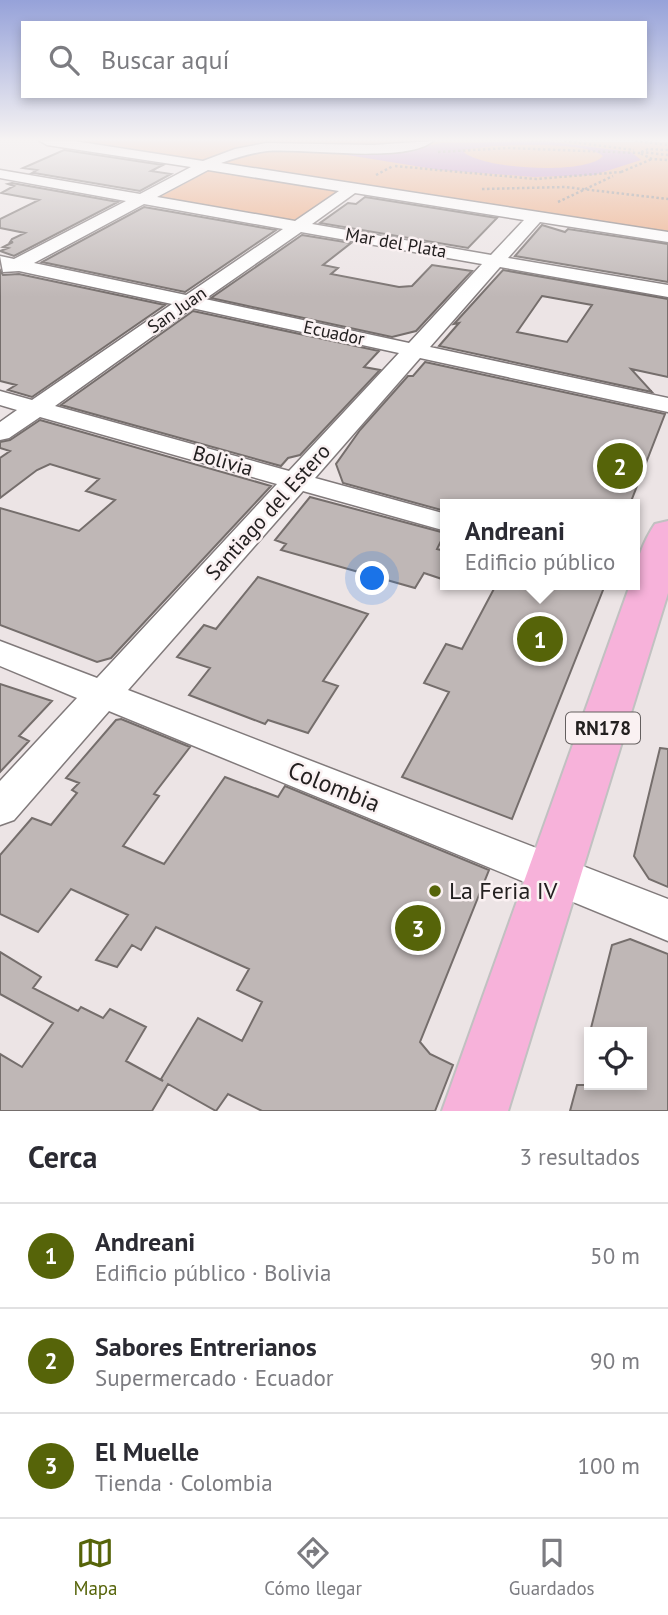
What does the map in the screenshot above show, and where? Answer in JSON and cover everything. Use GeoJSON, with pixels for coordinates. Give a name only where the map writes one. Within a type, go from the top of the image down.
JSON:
{"type":"FeatureCollection","features":[{"type":"Feature","properties":{"kind":"main road","name":"RN178"},"geometry":{"type":"LineString","coordinates":[[475,1111],[668,532]]}},
{"type":"Feature","properties":{"kind":"street","name":"Mar del Plata"},"geometry":{"type":"LineString","coordinates":[[110,193],[668,291]]}},
{"type":"Feature","properties":{"kind":"street"},"geometry":{"type":"LineString","coordinates":[[6,266],[155,193]]}},
{"type":"Feature","properties":{"kind":"street","name":"San Juan"},"geometry":{"type":"LineString","coordinates":[[0,433],[346,193]]}},
{"type":"Feature","properties":{"kind":"street"},"geometry":{"type":"LineString","coordinates":[[400,193],[543,211],[668,237]]}},
{"type":"Feature","properties":{"kind":"street","name":"Santiago del Estero"},"geometry":{"type":"LineString","coordinates":[[0,808],[543,211]]}},
{"type":"Feature","properties":{"kind":"street","name":"Ecuador"},"geometry":{"type":"LineString","coordinates":[[6,266],[190,302],[668,405]]}},
{"type":"Feature","properties":{"kind":"street","name":"Bolivia"},"geometry":{"type":"LineString","coordinates":[[0,398],[440,521]]}},
{"type":"Feature","properties":{"kind":"street","name":"Colombia"},"geometry":{"type":"LineString","coordinates":[[0,653],[668,920]]}},
{"type":"Feature","properties":{"kind":"path"},"geometry":{"type":"LineString","coordinates":[[543,211],[578,193]]}},
{"type":"Feature","properties":{"kind":"path"},"geometry":{"type":"LineString","coordinates":[[621,193],[668,198]]}},
{"type":"Feature","properties":{"kind":"shaded area"},"geometry":{"type":"Polygon","coordinates":[[[168,193],[339,193],[294,220],[160,197],[168,193]]]}},
{"type":"Feature","properties":{"kind":"shaded area"},"geometry":{"type":"Polygon","coordinates":[[[399,193],[668,193],[668,234],[399,193]]]}},
{"type":"Feature","properties":{"kind":"building"},"geometry":{"type":"Polygon","coordinates":[[[1,193],[67,193],[118,202],[14,256],[0,251],[8,248],[3,247],[13,242],[10,242],[12,239],[25,233],[0,228],[0,219],[39,200],[1,193]]]}},
{"type":"Feature","properties":{"kind":"building"},"geometry":{"type":"Polygon","coordinates":[[[365,197],[497,218],[468,248],[320,223],[348,203],[356,204],[365,197]]]}},
{"type":"Feature","properties":{"kind":"building"},"geometry":{"type":"Polygon","coordinates":[[[144,207],[276,230],[185,292],[42,262],[144,207]]]}},
{"type":"Feature","properties":{"kind":"building"},"geometry":{"type":"Polygon","coordinates":[[[542,225],[565,232],[568,229],[668,244],[668,282],[515,256],[542,225]]]}},
{"type":"Feature","properties":{"kind":"building"},"geometry":{"type":"Polygon","coordinates":[[[302,235],[351,243],[323,265],[338,268],[331,274],[399,287],[412,286],[432,265],[472,271],[416,331],[392,337],[211,298],[302,235]]]}},
{"type":"Feature","properties":{"kind":"building"},"geometry":{"type":"Polygon","coordinates":[[[0,270],[3,275],[19,274],[165,305],[32,397],[8,390],[16,385],[0,381],[0,270]]]}},
{"type":"Feature","properties":{"kind":"building"},"geometry":{"type":"Polygon","coordinates":[[[503,270],[668,299],[668,377],[631,369],[652,392],[439,346],[459,323],[454,324],[503,270]],[[542,296],[517,332],[567,342],[592,305],[542,296]]]}},
{"type":"Feature","properties":{"kind":"building"},"geometry":{"type":"Polygon","coordinates":[[[193,311],[379,351],[364,367],[380,370],[300,455],[288,458],[281,466],[61,405],[193,311]]]}},
{"type":"Feature","properties":{"kind":"building"},"geometry":{"type":"Polygon","coordinates":[[[425,362],[665,414],[632,499],[440,499],[440,510],[343,483],[336,464],[360,430],[408,376],[413,376],[425,362]]]}},
{"type":"Feature","properties":{"kind":"building"},"geometry":{"type":"Polygon","coordinates":[[[40,420],[271,486],[111,658],[97,662],[0,625],[0,508],[79,531],[115,500],[86,491],[99,479],[50,464],[37,470],[0,498],[0,458],[10,451],[0,448],[0,442],[10,440],[40,420]]]}},
{"type":"Feature","properties":{"kind":"building"},"geometry":{"type":"Polygon","coordinates":[[[310,497],[440,532],[437,549],[440,550],[440,578],[424,573],[415,588],[281,550],[286,544],[275,540],[310,497]]]}},
{"type":"Feature","properties":{"kind":"building"},"geometry":{"type":"Polygon","coordinates":[[[258,577],[368,614],[323,681],[338,686],[308,733],[268,720],[265,724],[189,695],[210,668],[177,657],[204,625],[216,629],[258,577]]]}},
{"type":"Feature","properties":{"kind":"building"},"geometry":{"type":"Polygon","coordinates":[[[493,590],[603,590],[512,819],[402,777],[449,692],[424,683],[446,644],[462,649],[493,590]]]}},
{"type":"Feature","properties":{"kind":"building"},"geometry":{"type":"Polygon","coordinates":[[[0,684],[52,701],[19,736],[29,741],[0,772],[0,684]]]}},
{"type":"Feature","properties":{"kind":"building"},"geometry":{"type":"Polygon","coordinates":[[[121,719],[190,747],[154,794],[159,796],[123,846],[164,864],[225,777],[278,797],[285,786],[489,870],[420,1042],[430,1054],[453,1065],[435,1111],[262,1111],[228,1094],[216,1111],[168,1084],[152,1111],[0,1111],[0,1054],[22,1067],[53,1023],[0,994],[0,952],[41,977],[33,988],[78,1011],[81,1007],[103,1018],[110,1009],[146,1027],[126,1061],[163,1081],[161,1079],[198,1018],[242,1041],[262,1002],[237,990],[249,969],[156,927],[141,950],[132,945],[117,967],[96,960],[128,915],[71,889],[38,932],[0,914],[0,855],[32,818],[51,825],[77,793],[72,790],[79,783],[66,778],[116,720],[121,719]]]}},
{"type":"Feature","properties":{"kind":"building"},"geometry":{"type":"Polygon","coordinates":[[[660,748],[668,749],[668,887],[649,879],[634,856],[660,748]]]}},
{"type":"Feature","properties":{"kind":"building"},"geometry":{"type":"Polygon","coordinates":[[[630,939],[668,954],[668,1111],[570,1111],[577,1085],[584,1085],[584,1090],[647,1090],[647,1027],[591,1027],[612,945],[630,939]]]}},
{"type":"Feature","properties":{"kind":"place","name":"Sabores Entrerianos"},"geometry":{"type":"Point","coordinates":[620,466]}},
{"type":"Feature","properties":{"kind":"place","name":"Andreani"},"geometry":{"type":"Point","coordinates":[540,639]}},
{"type":"Feature","properties":{"kind":"place","name":"La Feria IV"},"geometry":{"type":"Point","coordinates":[435,891]}},
{"type":"Feature","properties":{"kind":"place","name":"El Muelle"},"geometry":{"type":"Point","coordinates":[418,928]}}]}
